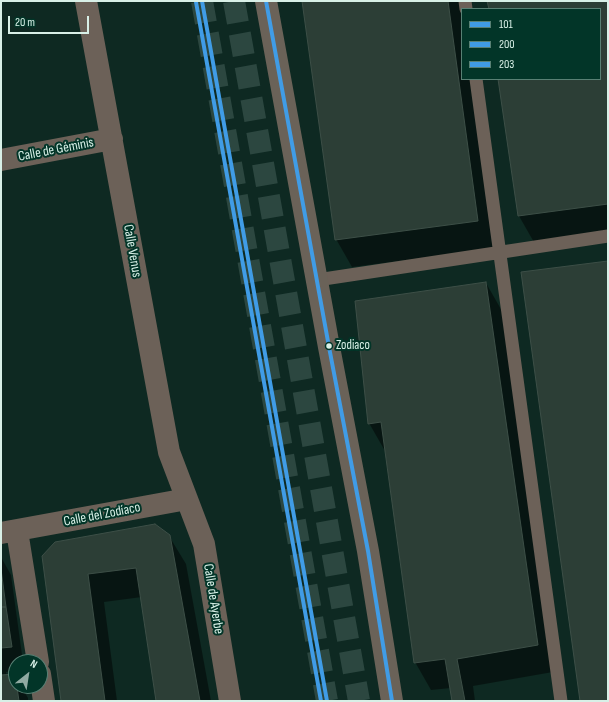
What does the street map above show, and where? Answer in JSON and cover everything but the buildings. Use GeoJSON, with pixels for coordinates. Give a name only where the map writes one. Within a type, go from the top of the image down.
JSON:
{"type":"FeatureCollection","features":[{"type":"Feature","properties":{"kind":"street","name":"Calle Venus"},"geometry":{"type":"LineString","coordinates":[[86,1],[169,452],[187,499]]}},
{"type":"Feature","properties":{"kind":"street"},"geometry":{"type":"LineString","coordinates":[[266,1],[368,551],[392,701]]}},
{"type":"Feature","properties":{"kind":"street","name":"Calle de Géminis"},"geometry":{"type":"LineString","coordinates":[[1,160],[112,139]]}},
{"type":"Feature","properties":{"kind":"street","name":"Calle del Zodíaco"},"geometry":{"type":"LineString","coordinates":[[36,654],[5,531],[187,499]]}},
{"type":"Feature","properties":{"kind":"street","name":"Calle de Ayerbe"},"geometry":{"type":"LineString","coordinates":[[187,499],[204,544],[230,701]]}},
{"type":"Feature","properties":{"kind":"lane"},"geometry":{"type":"LineString","coordinates":[[476,80],[561,701]]}},
{"type":"Feature","properties":{"kind":"lane"},"geometry":{"type":"LineString","coordinates":[[317,280],[608,236]]}},
{"type":"Feature","properties":{"kind":"tunnel"},"geometry":{"type":"LineString","coordinates":[[202,1],[327,701]]}},
{"type":"Feature","properties":{"kind":"tunnel"},"geometry":{"type":"LineString","coordinates":[[234,1],[359,701]]}},
{"type":"Feature","properties":{"kind":"transit line","name":"200"},"geometry":{"type":"LineString","coordinates":[[202,1],[327,701]]}},
{"type":"Feature","properties":{"kind":"transit line","name":"101"},"geometry":{"type":"LineString","coordinates":[[266,1],[368,551],[392,701]]}},
{"type":"Feature","properties":{"kind":"transit line","name":"203"},"geometry":{"type":"LineString","coordinates":[[196,2],[321,701]]}},
{"type":"Feature","properties":{"kind":"place","name":"Zodiaco"},"geometry":{"type":"Point","coordinates":[329,346]}}]}
